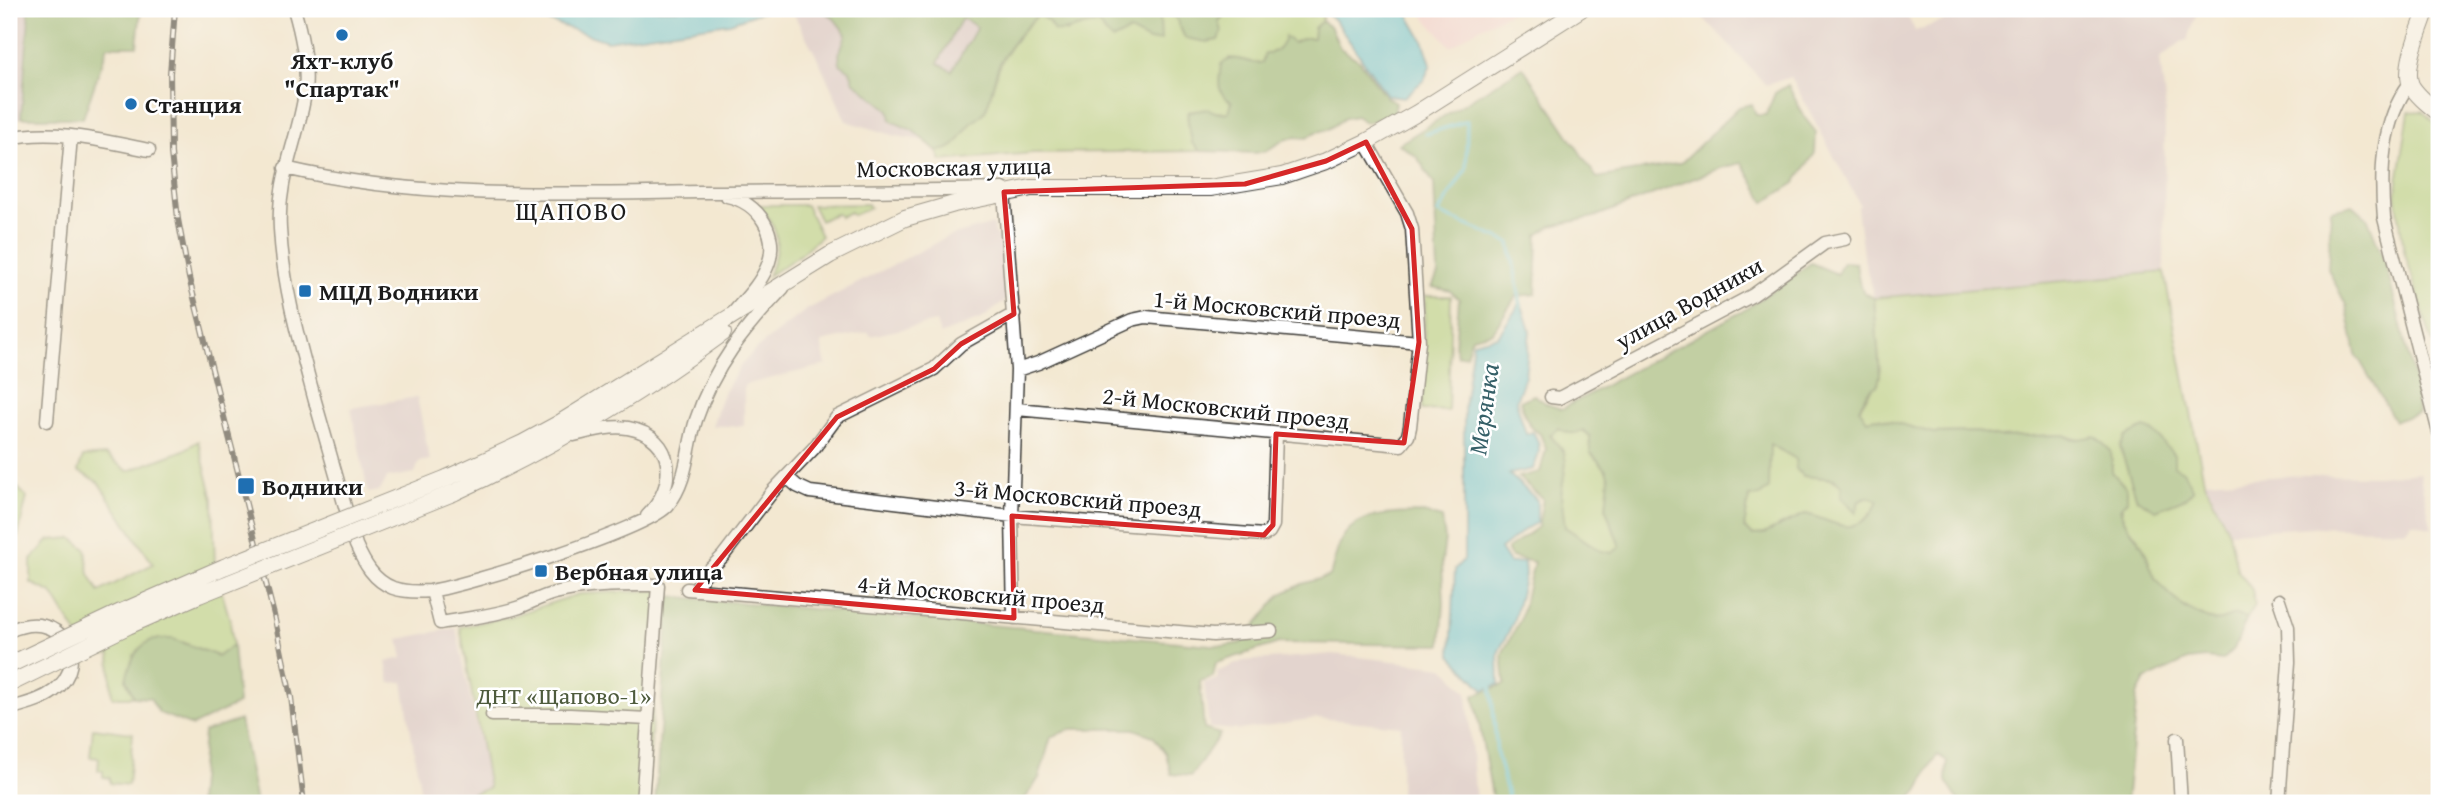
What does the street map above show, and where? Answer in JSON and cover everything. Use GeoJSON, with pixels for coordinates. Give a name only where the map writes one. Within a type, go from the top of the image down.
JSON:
{"type":"FeatureCollection","features":[{"type":"Feature","properties":{"kind":"main road","name":"Московская улица"},"geometry":{"type":"LineString","coordinates":[[1031,188],[1176,189],[1245,184],[1282,176],[1315,165],[1366,142],[1417,113],[1581,9]]}},
{"type":"Feature","properties":{"kind":"main road"},"geometry":{"type":"LineString","coordinates":[[2427,9],[2410,65],[2410,83],[2416,93],[2439,113]]}},
{"type":"Feature","properties":{"kind":"main road"},"geometry":{"type":"LineString","coordinates":[[9,684],[128,626],[450,485],[558,424],[856,241],[905,218],[1004,192],[1031,188]]}},
{"type":"Feature","properties":{"kind":"main road"},"geometry":{"type":"LineString","coordinates":[[9,665],[224,567],[530,456],[651,385],[799,274]]}},
{"type":"Feature","properties":{"kind":"street"},"geometry":{"type":"LineString","coordinates":[[294,9],[305,62],[305,93],[285,168],[279,228],[286,282],[306,366],[356,545],[370,571],[391,588],[432,591],[533,561],[636,525],[666,508],[682,480],[696,421],[714,374],[731,348],[784,287]]}},
{"type":"Feature","properties":{"kind":"street"},"geometry":{"type":"LineString","coordinates":[[2410,83],[2398,103],[2385,147],[2381,190],[2384,218],[2439,433]]}},
{"type":"Feature","properties":{"kind":"street"},"geometry":{"type":"LineString","coordinates":[[9,138],[34,134],[71,136],[149,150]]}},
{"type":"Feature","properties":{"kind":"street"},"geometry":{"type":"LineString","coordinates":[[47,421],[71,136]]}},
{"type":"Feature","properties":{"kind":"street"},"geometry":{"type":"LineString","coordinates":[[1366,142],[1407,213],[1412,229],[1419,342]]}},
{"type":"Feature","properties":{"kind":"street","name":"Московская улица"},"geometry":{"type":"LineString","coordinates":[[285,168],[362,184],[439,191],[823,192],[1031,188]]}},
{"type":"Feature","properties":{"kind":"street"},"geometry":{"type":"LineString","coordinates":[[702,192],[734,198],[749,204],[761,215],[768,228],[771,255],[767,267],[751,292],[729,318]]}},
{"type":"Feature","properties":{"kind":"street"},"geometry":{"type":"LineString","coordinates":[[1004,192],[1017,370],[1012,516],[1014,618]]}},
{"type":"Feature","properties":{"kind":"street","name":"улица Водники"},"geometry":{"type":"LineString","coordinates":[[1551,397],[1559,398],[1753,295],[1825,243],[1845,239]]}},
{"type":"Feature","properties":{"kind":"street"},"geometry":{"type":"LineString","coordinates":[[788,478],[837,417],[934,369],[961,344],[1014,314]]}},
{"type":"Feature","properties":{"kind":"street","name":"1-й Московский проезд"},"geometry":{"type":"LineString","coordinates":[[1017,370],[1132,320],[1146,317],[1419,342]]}},
{"type":"Feature","properties":{"kind":"street","name":"2-й Московский проезд"},"geometry":{"type":"LineString","coordinates":[[1017,409],[1398,446],[1408,436],[1419,342]]}},
{"type":"Feature","properties":{"kind":"street"},"geometry":{"type":"LineString","coordinates":[[564,438],[601,429],[624,427],[643,432],[658,445],[668,463],[667,482],[653,510],[636,525]]}},
{"type":"Feature","properties":{"kind":"street","name":"3-й Московский проезд"},"geometry":{"type":"LineString","coordinates":[[788,478],[810,492],[1012,516],[1264,535],[1273,525],[1276,434]]}},
{"type":"Feature","properties":{"kind":"street","name":"4-й Московский проезд"},"geometry":{"type":"LineString","coordinates":[[788,478],[772,492],[723,556],[691,589],[1213,635],[1271,631]]}},
{"type":"Feature","properties":{"kind":"street"},"geometry":{"type":"LineString","coordinates":[[432,591],[440,623],[492,614],[553,593],[580,588],[658,585],[642,803]]}},
{"type":"Feature","properties":{"kind":"street"},"geometry":{"type":"LineString","coordinates":[[2279,600],[2288,626],[2289,662],[2279,803]]}},
{"type":"Feature","properties":{"kind":"street"},"geometry":{"type":"LineString","coordinates":[[9,631],[37,623],[54,629],[66,642],[70,662],[66,678],[54,691],[9,709]]}},
{"type":"Feature","properties":{"kind":"street"},"geometry":{"type":"LineString","coordinates":[[492,715],[649,719]]}},
{"type":"Feature","properties":{"kind":"street"},"geometry":{"type":"LineString","coordinates":[[2177,739],[2181,803]]}},
{"type":"Feature","properties":{"kind":"highlighted area"},"geometry":{"type":"Polygon","coordinates":[[[1366,142],[1412,229],[1419,342],[1404,443],[1276,434],[1273,525],[1264,535],[1012,516],[1014,618],[695,590],[837,417],[934,369],[961,344],[1014,314],[1004,192],[1245,184],[1326,161],[1366,142]]]}},
{"type":"Feature","properties":{"kind":"shaded area"},"geometry":{"type":"Polygon","coordinates":[[[9,9],[27,9],[29,17],[21,118],[9,120],[9,9]]]}},
{"type":"Feature","properties":{"kind":"shaded area"},"geometry":{"type":"Polygon","coordinates":[[[791,9],[1015,9],[933,142],[896,136],[846,121],[819,61],[791,9]]]}},
{"type":"Feature","properties":{"kind":"shaded area"},"geometry":{"type":"Polygon","coordinates":[[[1422,9],[1517,9],[1472,32],[1451,47],[1425,18],[1422,9]]]}},
{"type":"Feature","properties":{"kind":"shaded area"},"geometry":{"type":"Polygon","coordinates":[[[1695,9],[1904,9],[1915,31],[1978,9],[2198,9],[2188,40],[2181,42],[2160,59],[2165,101],[2164,272],[1874,298],[1863,255],[1857,208],[1860,205],[1791,77],[1766,85],[1695,9]]]}},
{"type":"Feature","properties":{"kind":"shaded area"},"geometry":{"type":"Polygon","coordinates":[[[993,224],[1002,244],[1007,300],[983,318],[940,335],[936,322],[870,336],[869,332],[821,342],[826,365],[744,385],[744,426],[712,426],[721,398],[741,365],[756,349],[806,310],[947,237],[993,224]]]}},
{"type":"Feature","properties":{"kind":"shaded area"},"geometry":{"type":"Polygon","coordinates":[[[417,397],[430,460],[419,462],[415,473],[387,478],[380,491],[368,493],[351,408],[417,397]]]}},
{"type":"Feature","properties":{"kind":"shaded area"},"geometry":{"type":"Polygon","coordinates":[[[2419,472],[2432,528],[2412,522],[2406,530],[2316,527],[2229,532],[2204,481],[2303,475],[2377,476],[2419,472]]]}},
{"type":"Feature","properties":{"kind":"shaded area"},"geometry":{"type":"Polygon","coordinates":[[[456,628],[489,788],[479,790],[480,799],[434,803],[433,800],[422,801],[403,682],[390,683],[386,662],[403,658],[399,639],[456,628]]]}},
{"type":"Feature","properties":{"kind":"shaded area"},"geometry":{"type":"Polygon","coordinates":[[[1333,654],[1444,667],[1467,692],[1476,803],[1400,803],[1401,726],[1317,718],[1240,730],[1209,728],[1204,683],[1218,679],[1217,672],[1243,661],[1333,654]]]}},
{"type":"Feature","properties":{"kind":"green space"},"geometry":{"type":"Polygon","coordinates":[[[27,9],[141,9],[137,46],[108,46],[83,118],[21,118],[29,17],[27,9]]]}},
{"type":"Feature","properties":{"kind":"green space"},"geometry":{"type":"Polygon","coordinates":[[[818,9],[1229,9],[1219,21],[1222,31],[1218,40],[1207,42],[1185,38],[1176,18],[1167,11],[1160,18],[1161,40],[1149,41],[1130,31],[1112,40],[1098,24],[1054,31],[1048,21],[1038,15],[1017,38],[1000,63],[984,113],[971,124],[954,146],[937,151],[912,130],[891,121],[889,110],[854,82],[850,71],[840,64],[839,54],[846,34],[832,16],[818,9]],[[962,18],[938,63],[952,71],[977,27],[962,18]]]}},
{"type":"Feature","properties":{"kind":"green space"},"geometry":{"type":"Polygon","coordinates":[[[1229,9],[1285,9],[1303,15],[1314,15],[1323,9],[1322,21],[1314,28],[1314,39],[1300,41],[1265,54],[1262,63],[1229,58],[1232,102],[1229,112],[1188,112],[1192,143],[1200,151],[1033,153],[941,161],[937,151],[954,146],[971,124],[984,113],[1005,56],[1038,15],[1065,32],[1087,24],[1130,31],[1160,18],[1167,11],[1176,18],[1185,38],[1219,21],[1229,9]]]}},
{"type":"Feature","properties":{"kind":"green space"},"geometry":{"type":"Polygon","coordinates":[[[1322,21],[1331,28],[1340,48],[1360,61],[1386,97],[1396,102],[1394,113],[1366,123],[1356,116],[1345,118],[1327,130],[1316,132],[1307,138],[1284,140],[1266,151],[1255,153],[1200,151],[1192,143],[1188,112],[1208,109],[1218,113],[1229,112],[1232,102],[1223,95],[1219,86],[1221,64],[1232,59],[1262,63],[1265,53],[1278,49],[1285,36],[1293,43],[1303,38],[1313,38],[1314,28],[1322,21]]]}},
{"type":"Feature","properties":{"kind":"green space"},"geometry":{"type":"Polygon","coordinates":[[[1523,67],[1597,178],[1681,163],[1739,107],[1752,104],[1756,115],[1766,115],[1775,93],[1788,85],[1804,117],[1816,132],[1815,153],[1795,183],[1765,202],[1742,163],[1721,168],[1594,217],[1551,226],[1538,235],[1536,294],[1516,296],[1493,332],[1472,337],[1466,355],[1457,356],[1455,345],[1459,299],[1450,291],[1432,287],[1438,274],[1434,184],[1417,157],[1399,144],[1523,67]]]}},
{"type":"Feature","properties":{"kind":"green space"},"geometry":{"type":"Polygon","coordinates":[[[2422,111],[2439,126],[2439,347],[2432,341],[2404,251],[2396,195],[2409,112],[2422,111]]]}},
{"type":"Feature","properties":{"kind":"green space"},"geometry":{"type":"Polygon","coordinates":[[[868,204],[870,208],[853,215],[850,212],[840,217],[837,213],[820,221],[812,205],[868,204]]]}},
{"type":"Feature","properties":{"kind":"green space"},"geometry":{"type":"Polygon","coordinates":[[[758,205],[806,205],[821,236],[797,257],[768,276],[777,246],[775,230],[758,205]]]}},
{"type":"Feature","properties":{"kind":"green space"},"geometry":{"type":"Polygon","coordinates":[[[2353,205],[2367,217],[2385,262],[2416,386],[2418,413],[2395,421],[2356,354],[2346,305],[2328,269],[2331,210],[2353,205]]]}},
{"type":"Feature","properties":{"kind":"green space"},"geometry":{"type":"Polygon","coordinates":[[[1843,262],[1856,263],[1864,293],[1874,298],[1880,375],[1878,385],[1869,390],[1859,408],[1867,420],[1878,418],[1933,433],[1977,432],[1999,437],[2064,435],[2073,440],[2095,436],[2111,451],[2112,472],[2127,489],[2127,500],[2120,508],[2123,519],[2143,547],[2155,578],[2162,587],[2186,609],[2215,622],[2235,615],[2247,618],[2234,649],[2223,660],[2188,660],[2145,680],[2137,695],[2126,803],[1960,803],[1946,781],[1947,761],[1938,755],[1920,788],[1901,803],[1490,803],[1492,796],[1474,695],[1505,684],[1502,654],[1520,620],[1534,562],[1511,557],[1507,549],[1538,527],[1543,499],[1518,477],[1540,472],[1546,449],[1540,434],[1526,418],[1520,401],[1534,395],[1547,404],[1562,409],[1743,311],[1811,263],[1837,274],[1843,262]],[[1558,428],[1550,435],[1564,452],[1566,463],[1561,495],[1565,527],[1601,551],[1612,553],[1620,547],[1606,509],[1609,478],[1605,468],[1590,452],[1590,436],[1583,430],[1570,433],[1558,428]],[[1770,444],[1769,488],[1760,496],[1749,497],[1744,528],[1753,535],[1764,534],[1805,514],[1839,525],[1856,525],[1866,519],[1873,510],[1878,500],[1868,497],[1859,501],[1856,512],[1841,497],[1842,486],[1835,479],[1803,476],[1796,469],[1796,459],[1770,444]]]}},
{"type":"Feature","properties":{"kind":"green space"},"geometry":{"type":"Polygon","coordinates":[[[2164,272],[2204,481],[2229,532],[2237,569],[2252,590],[2255,605],[2247,618],[2235,615],[2216,622],[2182,605],[2160,586],[2143,547],[2122,516],[2127,489],[2112,472],[2111,451],[2064,435],[1999,437],[1977,432],[1933,433],[1878,418],[1867,420],[1859,409],[1880,375],[1874,298],[2164,272]],[[2125,438],[2120,447],[2138,499],[2156,510],[2186,498],[2125,438]]]}},
{"type":"Feature","properties":{"kind":"green space"},"geometry":{"type":"Polygon","coordinates":[[[1425,296],[1451,296],[1448,411],[1422,410],[1425,296]]]}},
{"type":"Feature","properties":{"kind":"green space"},"geometry":{"type":"Polygon","coordinates":[[[1558,428],[1582,430],[1590,436],[1590,452],[1605,468],[1609,478],[1606,509],[1620,547],[1612,553],[1601,551],[1565,527],[1561,495],[1566,463],[1550,435],[1558,428]]]}},
{"type":"Feature","properties":{"kind":"green space"},"geometry":{"type":"Polygon","coordinates":[[[2144,428],[2153,431],[2174,455],[2174,466],[2183,471],[2193,490],[2186,498],[2156,510],[2137,499],[2120,447],[2125,437],[2144,428]]]}},
{"type":"Feature","properties":{"kind":"green space"},"geometry":{"type":"Polygon","coordinates":[[[198,441],[213,499],[215,569],[230,620],[233,645],[218,657],[183,642],[134,655],[126,680],[134,697],[112,697],[110,654],[91,657],[52,593],[31,583],[31,560],[49,540],[72,538],[86,549],[89,574],[99,592],[153,564],[98,482],[78,471],[83,457],[106,455],[128,471],[184,450],[198,441]]]}},
{"type":"Feature","properties":{"kind":"green space"},"geometry":{"type":"Polygon","coordinates":[[[1769,444],[1796,459],[1803,476],[1837,482],[1856,511],[1859,501],[1868,497],[1878,500],[1873,510],[1866,519],[1856,525],[1834,524],[1805,514],[1764,534],[1753,535],[1744,528],[1749,497],[1769,488],[1769,444]]]}},
{"type":"Feature","properties":{"kind":"green space"},"geometry":{"type":"Polygon","coordinates":[[[9,479],[27,497],[9,574],[9,479]]]}},
{"type":"Feature","properties":{"kind":"green space"},"geometry":{"type":"Polygon","coordinates":[[[1423,513],[1442,518],[1445,539],[1442,562],[1444,603],[1441,645],[1279,643],[1216,663],[1213,677],[1200,681],[1204,729],[1220,734],[1191,776],[1171,774],[1166,754],[1153,736],[1134,729],[1071,729],[1051,737],[1039,778],[1022,803],[655,803],[669,596],[1223,646],[1241,643],[1281,594],[1302,584],[1330,576],[1345,534],[1361,521],[1381,515],[1423,513]]]}},
{"type":"Feature","properties":{"kind":"green space","name":"ДНТ «Щапово-1»"},"geometry":{"type":"Polygon","coordinates":[[[660,590],[647,803],[445,803],[489,788],[460,627],[511,616],[579,594],[660,590]]]}},
{"type":"Feature","properties":{"kind":"green space"},"geometry":{"type":"Polygon","coordinates":[[[156,639],[173,639],[218,656],[233,645],[238,704],[192,726],[159,713],[150,698],[134,697],[126,680],[130,667],[139,649],[156,639]]]}},
{"type":"Feature","properties":{"kind":"green space"},"geometry":{"type":"Polygon","coordinates":[[[240,720],[256,803],[198,803],[204,732],[240,720]]]}},
{"type":"Feature","properties":{"kind":"green space"},"geometry":{"type":"Polygon","coordinates":[[[93,728],[133,733],[128,785],[110,783],[110,778],[103,777],[103,771],[98,770],[99,758],[90,757],[93,728]]]}},
{"type":"Feature","properties":{"kind":"water"},"geometry":{"type":"Polygon","coordinates":[[[511,9],[770,9],[730,23],[607,41],[511,9]]]}},
{"type":"Feature","properties":{"kind":"water"},"geometry":{"type":"Polygon","coordinates":[[[1323,9],[1405,9],[1423,40],[1431,64],[1424,80],[1404,97],[1387,95],[1336,22],[1323,9]]]}},
{"type":"Feature","properties":{"kind":"water"},"geometry":{"type":"Polygon","coordinates":[[[1521,302],[1530,331],[1525,376],[1516,401],[1526,434],[1533,432],[1539,450],[1533,469],[1509,474],[1537,500],[1537,523],[1500,549],[1509,563],[1524,562],[1525,575],[1513,623],[1498,653],[1499,684],[1484,690],[1451,655],[1455,569],[1464,559],[1464,407],[1473,342],[1498,336],[1521,302]]]}},
{"type":"Feature","properties":{"kind":"waterway","name":"Мерянка"},"geometry":{"type":"LineString","coordinates":[[1426,134],[1467,121],[1466,169],[1438,213],[1510,243],[1521,306]]}},
{"type":"Feature","properties":{"kind":"waterway","name":"Мерянка"},"geometry":{"type":"LineString","coordinates":[[1491,685],[1497,754],[1510,803]]}},
{"type":"Feature","properties":{"kind":"railway"},"geometry":{"type":"LineString","coordinates":[[175,9],[170,73],[171,153],[178,219],[189,278],[274,615],[291,697],[304,803]]}},
{"type":"Feature","properties":{"kind":"place","name":"Яхт-клуб \"Спартак\""},"geometry":{"type":"Point","coordinates":[342,35]}},
{"type":"Feature","properties":{"kind":"place","name":"Станция"},"geometry":{"type":"Point","coordinates":[131,104]}},
{"type":"Feature","properties":{"kind":"place","name":"МЦД Водники"},"geometry":{"type":"Point","coordinates":[305,291]}},
{"type":"Feature","properties":{"kind":"place","name":"Водники"},"geometry":{"type":"Point","coordinates":[246,486]}},
{"type":"Feature","properties":{"kind":"place","name":"Вербная улица"},"geometry":{"type":"Point","coordinates":[541,571]}},
{"type":"Feature","properties":{"kind":"district","name":"ЩАПОВО"},"geometry":{"type":"Point","coordinates":[572,210]}}]}
